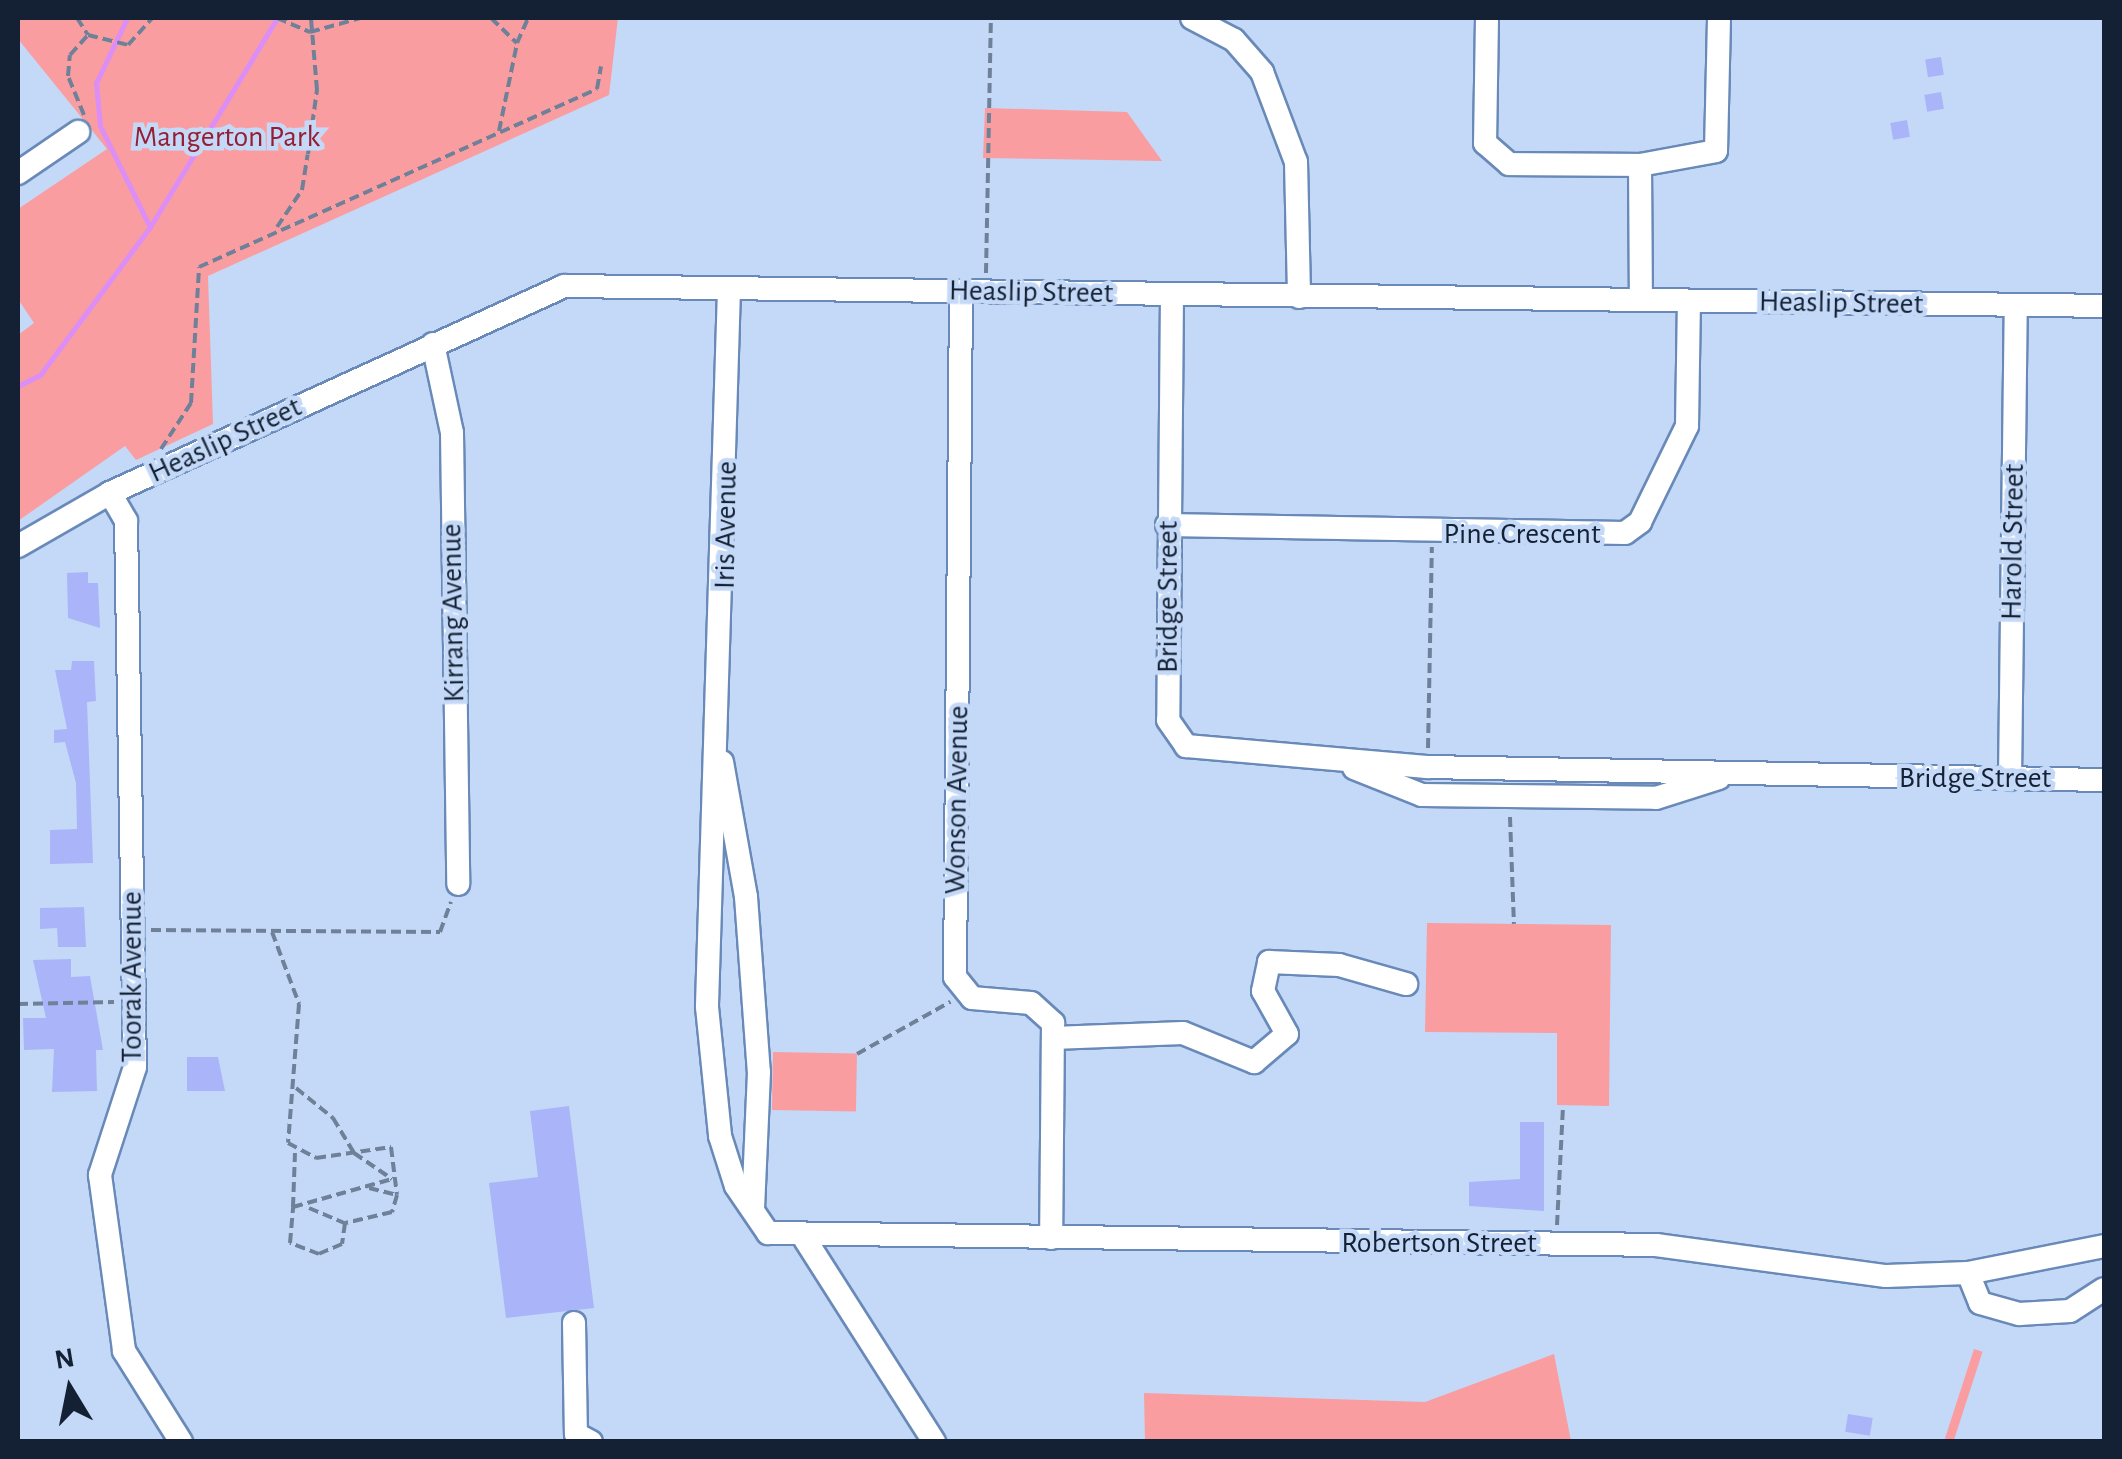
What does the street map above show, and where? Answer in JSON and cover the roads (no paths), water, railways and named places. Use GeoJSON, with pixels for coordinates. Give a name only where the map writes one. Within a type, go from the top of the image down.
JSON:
{"type":"FeatureCollection","features":[{"type":"Feature","properties":{"kind":"street"},"geometry":{"type":"LineString","coordinates":[[1192,18],[1232,29],[1262,72],[1296,162],[1298,297]]}},
{"type":"Feature","properties":{"kind":"street"},"geometry":{"type":"LineString","coordinates":[[1487,18],[1485,143],[1509,164],[1640,165],[1716,152],[1718,18]]}},
{"type":"Feature","properties":{"kind":"street"},"geometry":{"type":"LineString","coordinates":[[18,174],[78,132]]}},
{"type":"Feature","properties":{"kind":"street"},"geometry":{"type":"LineString","coordinates":[[1640,165],[1641,300]]}},
{"type":"Feature","properties":{"kind":"street","name":"Heaslip Street"},"geometry":{"type":"LineString","coordinates":[[18,546],[162,468],[564,286],[2104,306]]}},
{"type":"Feature","properties":{"kind":"street","name":"Iris Avenue"},"geometry":{"type":"LineString","coordinates":[[730,289],[722,762],[746,897],[760,1072],[753,1210]]}},
{"type":"Feature","properties":{"kind":"street","name":"Wonson Avenue"},"geometry":{"type":"LineString","coordinates":[[962,292],[955,977],[968,993],[1031,1003],[1053,1023],[1053,1038]]}},
{"type":"Feature","properties":{"kind":"street","name":"Bridge Street"},"geometry":{"type":"LineString","coordinates":[[1172,294],[1168,720],[1186,746],[1428,767],[1725,776],[2104,780]]}},
{"type":"Feature","properties":{"kind":"street","name":"Pine Crescent"},"geometry":{"type":"LineString","coordinates":[[1168,525],[1432,535],[1625,533],[1640,522],[1687,426],[1689,301]]}},
{"type":"Feature","properties":{"kind":"street","name":"Harold Street"},"geometry":{"type":"LineString","coordinates":[[2010,778],[2016,305]]}},
{"type":"Feature","properties":{"kind":"street","name":"Kirrang Avenue"},"geometry":{"type":"LineString","coordinates":[[432,344],[452,432],[458,884]]}},
{"type":"Feature","properties":{"kind":"street","name":"Toorak Avenue"},"geometry":{"type":"LineString","coordinates":[[110,493],[126,521],[135,1067],[100,1175],[124,1352],[182,1442]]}},
{"type":"Feature","properties":{"kind":"street","name":"Bridge Street"},"geometry":{"type":"LineString","coordinates":[[1332,759],[1422,795],[1656,798],[1725,776]]}},
{"type":"Feature","properties":{"kind":"street","name":"Iris Avenue"},"geometry":{"type":"LineString","coordinates":[[722,762],[708,802],[708,1007],[720,1136],[768,1234]]}},
{"type":"Feature","properties":{"kind":"street"},"geometry":{"type":"LineString","coordinates":[[1050,1238],[1053,1038],[1183,1033],[1254,1062],[1286,1034],[1262,990],[1269,962],[1339,965],[1406,984]]}},
{"type":"Feature","properties":{"kind":"street","name":"Robertson Street"},"geometry":{"type":"LineString","coordinates":[[768,1234],[1656,1245],[1886,1276],[1968,1273],[2104,1246]]}},
{"type":"Feature","properties":{"kind":"street"},"geometry":{"type":"LineString","coordinates":[[803,1236],[934,1442]]}},
{"type":"Feature","properties":{"kind":"street"},"geometry":{"type":"LineString","coordinates":[[1968,1273],[1980,1303],[2019,1314],[2070,1312],[2104,1289]]}},
{"type":"Feature","properties":{"kind":"street"},"geometry":{"type":"LineString","coordinates":[[574,1323],[576,1434],[591,1442]]}},
{"type":"Feature","properties":{"kind":"waterway"},"geometry":{"type":"LineString","coordinates":[[127,18],[96,83],[100,126],[149,225]]}},
{"type":"Feature","properties":{"kind":"waterway"},"geometry":{"type":"LineString","coordinates":[[18,386],[40,375],[150,227],[277,18]]}},
{"type":"Feature","properties":{"kind":"park label","name":"Mangerton Park"},"geometry":{"type":"Point","coordinates":[227,137]}}]}
